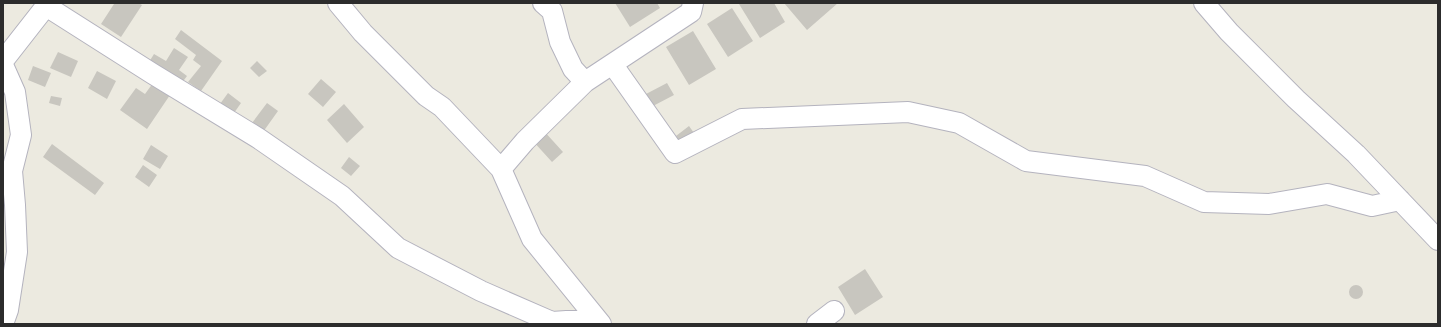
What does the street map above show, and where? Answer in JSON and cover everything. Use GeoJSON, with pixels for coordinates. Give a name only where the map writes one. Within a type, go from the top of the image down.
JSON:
{"type":"FeatureCollection","features":[{"type":"Feature","properties":{"kind":"street"},"geometry":{"type":"LineString","coordinates":[[338,3],[363,33],[426,96],[442,108],[501,169],[532,239],[598,321]]}},
{"type":"Feature","properties":{"kind":"street"},"geometry":{"type":"LineString","coordinates":[[543,3],[552,11],[560,42],[573,69],[586,82]]}},
{"type":"Feature","properties":{"kind":"street"},"geometry":{"type":"LineString","coordinates":[[501,169],[525,141],[586,82],[691,12],[693,3]]}},
{"type":"Feature","properties":{"kind":"street"},"geometry":{"type":"LineString","coordinates":[[1204,3],[1235,38],[1296,99],[1356,154],[1438,240]]}},
{"type":"Feature","properties":{"kind":"street"},"geometry":{"type":"LineString","coordinates":[[3,61],[46,4],[153,74],[258,138],[342,196],[398,248],[481,291],[552,322],[598,321]]}},
{"type":"Feature","properties":{"kind":"street"},"geometry":{"type":"LineString","coordinates":[[3,65],[16,92],[21,135],[12,171],[17,252],[8,310],[3,324]]}},
{"type":"Feature","properties":{"kind":"street"},"geometry":{"type":"LineString","coordinates":[[612,65],[675,153],[742,119],[908,112],[959,123],[1026,161],[1145,176],[1204,202],[1269,204],[1327,194],[1372,206],[1400,200]]}},
{"type":"Feature","properties":{"kind":"street"},"geometry":{"type":"LineString","coordinates":[[817,324],[834,311]]}},
{"type":"Feature","properties":{"kind":"building"},"geometry":{"type":"Polygon","coordinates":[[[112,3],[138,3],[142,5],[121,37],[101,24],[114,4],[112,3]]]}},
{"type":"Feature","properties":{"kind":"building"},"geometry":{"type":"Polygon","coordinates":[[[615,3],[657,3],[660,8],[630,27],[615,3]]]}},
{"type":"Feature","properties":{"kind":"building"},"geometry":{"type":"Polygon","coordinates":[[[774,3],[785,22],[760,38],[739,4],[774,3]]]}},
{"type":"Feature","properties":{"kind":"building"},"geometry":{"type":"Polygon","coordinates":[[[784,3],[838,3],[807,30],[784,3]]]}},
{"type":"Feature","properties":{"kind":"building"},"geometry":{"type":"Polygon","coordinates":[[[732,8],[753,41],[728,57],[707,24],[732,8]]]}},
{"type":"Feature","properties":{"kind":"building"},"geometry":{"type":"Polygon","coordinates":[[[181,30],[222,61],[201,91],[188,82],[201,66],[193,60],[196,55],[175,39],[181,30]]]}},
{"type":"Feature","properties":{"kind":"building"},"geometry":{"type":"Polygon","coordinates":[[[693,31],[716,69],[689,85],[666,47],[693,31]]]}},
{"type":"Feature","properties":{"kind":"building"},"geometry":{"type":"Polygon","coordinates":[[[174,48],[188,57],[179,70],[187,76],[181,84],[149,62],[154,54],[166,61],[174,48]]]}},
{"type":"Feature","properties":{"kind":"building"},"geometry":{"type":"Polygon","coordinates":[[[58,52],[78,61],[71,77],[50,68],[58,52]]]}},
{"type":"Feature","properties":{"kind":"building"},"geometry":{"type":"Polygon","coordinates":[[[257,61],[267,71],[259,77],[250,68],[257,61]]]}},
{"type":"Feature","properties":{"kind":"building"},"geometry":{"type":"Polygon","coordinates":[[[33,66],[51,73],[45,87],[28,80],[33,66]]]}},
{"type":"Feature","properties":{"kind":"building"},"geometry":{"type":"Polygon","coordinates":[[[97,71],[116,81],[107,99],[88,88],[97,71]]]}},
{"type":"Feature","properties":{"kind":"building"},"geometry":{"type":"Polygon","coordinates":[[[321,79],[336,92],[323,107],[308,94],[321,79]]]}},
{"type":"Feature","properties":{"kind":"building"},"geometry":{"type":"Polygon","coordinates":[[[153,83],[170,95],[147,129],[120,110],[136,88],[145,94],[153,83]]]}},
{"type":"Feature","properties":{"kind":"building"},"geometry":{"type":"Polygon","coordinates":[[[667,83],[674,95],[653,106],[646,94],[667,83]]]}},
{"type":"Feature","properties":{"kind":"building"},"geometry":{"type":"Polygon","coordinates":[[[228,93],[241,103],[234,113],[220,104],[228,93]]]}},
{"type":"Feature","properties":{"kind":"building"},"geometry":{"type":"Polygon","coordinates":[[[51,96],[62,98],[60,106],[49,103],[51,96]]]}},
{"type":"Feature","properties":{"kind":"building"},"geometry":{"type":"Polygon","coordinates":[[[267,103],[278,111],[263,132],[252,123],[267,103]]]}},
{"type":"Feature","properties":{"kind":"building"},"geometry":{"type":"Polygon","coordinates":[[[344,104],[364,127],[347,143],[327,120],[344,104]]]}},
{"type":"Feature","properties":{"kind":"building"},"geometry":{"type":"Polygon","coordinates":[[[689,126],[694,133],[681,143],[676,136],[689,126]]]}},
{"type":"Feature","properties":{"kind":"building"},"geometry":{"type":"Polygon","coordinates":[[[543,130],[563,152],[552,162],[532,140],[543,130]]]}},
{"type":"Feature","properties":{"kind":"building"},"geometry":{"type":"Polygon","coordinates":[[[52,144],[104,183],[95,195],[43,157],[52,144]]]}},
{"type":"Feature","properties":{"kind":"building"},"geometry":{"type":"Polygon","coordinates":[[[151,145],[168,156],[160,169],[143,159],[151,145]]]}},
{"type":"Feature","properties":{"kind":"building"},"geometry":{"type":"Polygon","coordinates":[[[349,157],[360,166],[351,176],[341,168],[349,157]]]}},
{"type":"Feature","properties":{"kind":"building"},"geometry":{"type":"Polygon","coordinates":[[[143,165],[157,175],[149,187],[135,177],[143,165]]]}},
{"type":"Feature","properties":{"kind":"building"},"geometry":{"type":"Polygon","coordinates":[[[865,269],[883,297],[855,315],[838,287],[865,269]]]}},
{"type":"Feature","properties":{"kind":"building"},"geometry":{"type":"Polygon","coordinates":[[[1353,285],[1359,285],[1363,289],[1363,295],[1359,299],[1353,299],[1349,295],[1349,289],[1353,285]]]}}]}
